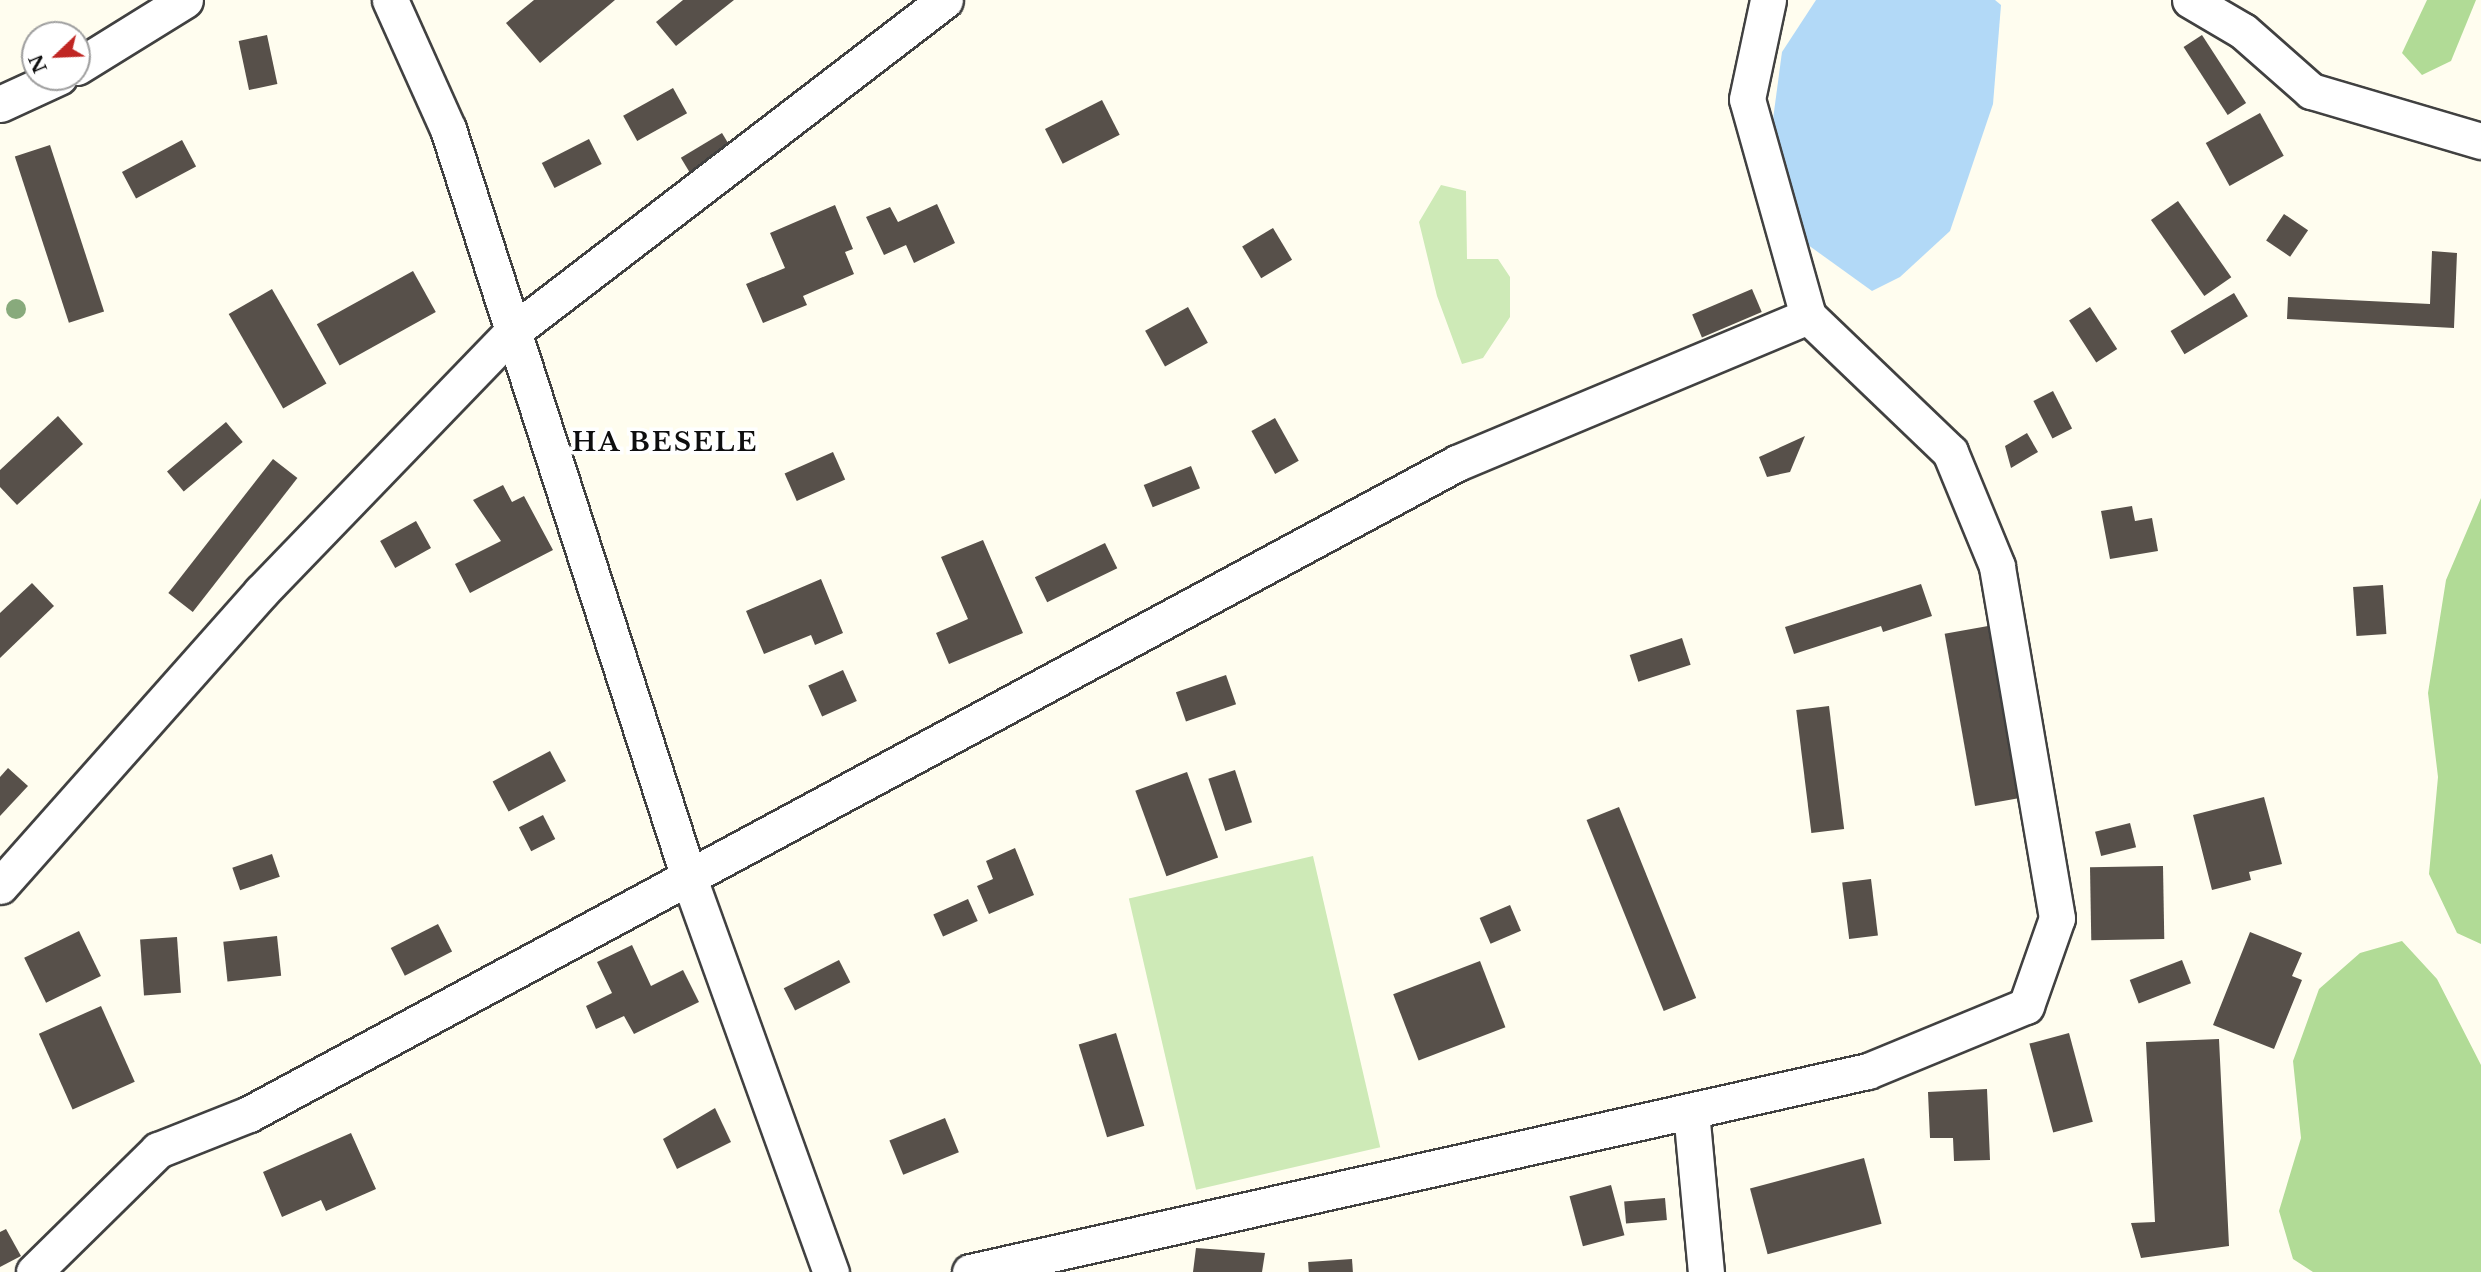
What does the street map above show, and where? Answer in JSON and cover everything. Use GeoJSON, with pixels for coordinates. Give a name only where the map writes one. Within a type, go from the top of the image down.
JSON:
{"type":"FeatureCollection","features":[{"type":"Feature","properties":{"kind":"street"},"geometry":{"type":"LineString","coordinates":[[91,57],[185,0]]}},
{"type":"Feature","properties":{"kind":"street"},"geometry":{"type":"LineString","coordinates":[[390,0],[448,129],[511,334],[690,881],[831,1272]]}},
{"type":"Feature","properties":{"kind":"street"},"geometry":{"type":"LineString","coordinates":[[0,886],[261,592],[511,334],[945,0]]}},
{"type":"Feature","properties":{"kind":"street"},"geometry":{"type":"LineString","coordinates":[[970,1272],[1027,1266],[1868,1071],[2026,1006],[2057,918],[1997,565],[1950,452],[1808,316],[1748,99],[1768,0]]}},
{"type":"Feature","properties":{"kind":"street"},"geometry":{"type":"LineString","coordinates":[[2190,0],[2244,31],[2311,91],[2481,141]]}},
{"type":"Feature","properties":{"kind":"street"},"geometry":{"type":"LineString","coordinates":[[0,104],[28,91]]}},
{"type":"Feature","properties":{"kind":"street"},"geometry":{"type":"LineString","coordinates":[[34,1272],[158,1150],[249,1114],[690,881],[1457,463],[1808,316]]}},
{"type":"Feature","properties":{"kind":"street"},"geometry":{"type":"LineString","coordinates":[[1691,1111],[1706,1272]]}},
{"type":"Feature","properties":{"kind":"green space"},"geometry":{"type":"Polygon","coordinates":[[[2427,0],[2476,0],[2451,61],[2422,75],[2402,53],[2427,0]]]}},
{"type":"Feature","properties":{"kind":"green space"},"geometry":{"type":"Polygon","coordinates":[[[1441,185],[1466,191],[1467,259],[1498,259],[1510,277],[1510,317],[1483,358],[1462,364],[1437,296],[1419,222],[1441,185]]]}},
{"type":"Feature","properties":{"kind":"green space"},"geometry":{"type":"Polygon","coordinates":[[[2481,498],[2481,944],[2457,933],[2429,874],[2438,777],[2428,693],[2446,580],[2481,498]]]}},
{"type":"Feature","properties":{"kind":"green space"},"geometry":{"type":"Polygon","coordinates":[[[1313,856],[1380,1147],[1196,1190],[1129,899],[1313,856]]]}},
{"type":"Feature","properties":{"kind":"green space"},"geometry":{"type":"Polygon","coordinates":[[[2402,941],[2437,979],[2481,1065],[2481,1272],[2313,1272],[2293,1259],[2279,1211],[2301,1138],[2293,1061],[2319,989],[2360,953],[2402,941]]]}},
{"type":"Feature","properties":{"kind":"water"},"geometry":{"type":"Polygon","coordinates":[[[1816,0],[1995,0],[2001,5],[1993,104],[1950,231],[1900,277],[1872,291],[1797,237],[1767,164],[1782,52],[1816,0]]]}},
{"type":"Feature","properties":{"kind":"building"},"geometry":{"type":"Polygon","coordinates":[[[534,0],[615,0],[540,63],[506,23],[534,0]]]}},
{"type":"Feature","properties":{"kind":"building"},"geometry":{"type":"Polygon","coordinates":[[[683,0],[734,0],[676,46],[656,22],[683,0]]]}},
{"type":"Feature","properties":{"kind":"building"},"geometry":{"type":"Polygon","coordinates":[[[267,35],[277,84],[249,90],[239,41],[267,35]]]}},
{"type":"Feature","properties":{"kind":"building"},"geometry":{"type":"Polygon","coordinates":[[[2202,35],[2246,103],[2228,115],[2184,47],[2202,35]]]}},
{"type":"Feature","properties":{"kind":"building"},"geometry":{"type":"Polygon","coordinates":[[[673,88],[687,113],[637,141],[623,116],[673,88]]]}},
{"type":"Feature","properties":{"kind":"building"},"geometry":{"type":"Polygon","coordinates":[[[1102,100],[1120,135],[1063,164],[1045,129],[1102,100]]]}},
{"type":"Feature","properties":{"kind":"building"},"geometry":{"type":"Polygon","coordinates":[[[2260,113],[2284,156],[2230,186],[2206,143],[2260,113]]]}},
{"type":"Feature","properties":{"kind":"building"},"geometry":{"type":"Polygon","coordinates":[[[722,133],[735,155],[694,180],[681,158],[722,133]]]}},
{"type":"Feature","properties":{"kind":"building"},"geometry":{"type":"Polygon","coordinates":[[[589,139],[602,164],[554,188],[542,163],[589,139]]]}},
{"type":"Feature","properties":{"kind":"building"},"geometry":{"type":"Polygon","coordinates":[[[182,140],[196,166],[136,198],[122,172],[182,140]]]}},
{"type":"Feature","properties":{"kind":"building"},"geometry":{"type":"Polygon","coordinates":[[[50,145],[104,311],[69,323],[15,156],[50,145]]]}},
{"type":"Feature","properties":{"kind":"building"},"geometry":{"type":"Polygon","coordinates":[[[2178,201],[2231,277],[2204,296],[2151,220],[2178,201]]]}},
{"type":"Feature","properties":{"kind":"building"},"geometry":{"type":"Polygon","coordinates":[[[937,204],[955,243],[914,263],[906,245],[884,255],[866,217],[890,207],[898,222],[937,204]]]}},
{"type":"Feature","properties":{"kind":"building"},"geometry":{"type":"Polygon","coordinates":[[[835,205],[853,249],[845,252],[854,274],[803,296],[807,305],[763,323],[746,284],[785,268],[770,233],[835,205]]]}},
{"type":"Feature","properties":{"kind":"building"},"geometry":{"type":"Polygon","coordinates":[[[2284,214],[2308,230],[2290,257],[2266,241],[2284,214]]]}},
{"type":"Feature","properties":{"kind":"building"},"geometry":{"type":"Polygon","coordinates":[[[1273,228],[1292,260],[1261,278],[1242,247],[1273,228]]]}},
{"type":"Feature","properties":{"kind":"building"},"geometry":{"type":"Polygon","coordinates":[[[2432,251],[2457,253],[2454,328],[2287,319],[2288,297],[2430,304],[2432,251]]]}},
{"type":"Feature","properties":{"kind":"building"},"geometry":{"type":"Polygon","coordinates":[[[413,271],[436,312],[340,365],[317,324],[413,271]]]}},
{"type":"Feature","properties":{"kind":"building"},"geometry":{"type":"Polygon","coordinates":[[[272,289],[326,383],[283,408],[229,314],[272,289]]]}},
{"type":"Feature","properties":{"kind":"building"},"geometry":{"type":"Polygon","coordinates":[[[1752,289],[1762,312],[1702,337],[1692,314],[1752,289]]]}},
{"type":"Feature","properties":{"kind":"building"},"geometry":{"type":"Polygon","coordinates":[[[2234,293],[2248,316],[2184,354],[2171,331],[2234,293]]]}},
{"type":"Feature","properties":{"kind":"building"},"geometry":{"type":"Polygon","coordinates":[[[1188,307],[1208,343],[1165,367],[1145,331],[1188,307]]]}},
{"type":"Feature","properties":{"kind":"building"},"geometry":{"type":"Polygon","coordinates":[[[2090,307],[2117,349],[2096,363],[2069,321],[2090,307]]]}},
{"type":"Feature","properties":{"kind":"building"},"geometry":{"type":"Polygon","coordinates":[[[2053,391],[2072,428],[2052,438],[2033,401],[2053,391]]]}},
{"type":"Feature","properties":{"kind":"building"},"geometry":{"type":"Polygon","coordinates":[[[58,416],[83,444],[17,505],[0,487],[0,470],[58,416]]]}},
{"type":"Feature","properties":{"kind":"building"},"geometry":{"type":"Polygon","coordinates":[[[1275,418],[1299,461],[1275,474],[1251,431],[1275,418]]]}},
{"type":"Feature","properties":{"kind":"building"},"geometry":{"type":"Polygon","coordinates":[[[226,422],[243,442],[184,491],[167,471],[226,422]]]}},
{"type":"Feature","properties":{"kind":"building"},"geometry":{"type":"Polygon","coordinates":[[[2027,433],[2038,452],[2011,468],[2005,446],[2027,433]]]}},
{"type":"Feature","properties":{"kind":"building"},"geometry":{"type":"Polygon","coordinates":[[[1805,436],[1790,472],[1767,477],[1759,457],[1805,436]]]}},
{"type":"Feature","properties":{"kind":"building"},"geometry":{"type":"Polygon","coordinates":[[[833,452],[845,479],[797,501],[785,474],[833,452]]]}},
{"type":"Feature","properties":{"kind":"building"},"geometry":{"type":"Polygon","coordinates":[[[273,459],[297,478],[193,612],[168,593],[273,459]]]}},
{"type":"Feature","properties":{"kind":"building"},"geometry":{"type":"Polygon","coordinates":[[[1191,466],[1200,488],[1153,507],[1144,485],[1191,466]]]}},
{"type":"Feature","properties":{"kind":"building"},"geometry":{"type":"Polygon","coordinates":[[[503,485],[512,502],[524,496],[553,550],[470,593],[455,564],[501,541],[473,500],[503,485]]]}},
{"type":"Feature","properties":{"kind":"building"},"geometry":{"type":"Polygon","coordinates":[[[2132,506],[2135,521],[2152,518],[2158,551],[2110,559],[2101,511],[2132,506]]]}},
{"type":"Feature","properties":{"kind":"building"},"geometry":{"type":"Polygon","coordinates":[[[416,521],[431,548],[395,568],[380,541],[416,521]]]}},
{"type":"Feature","properties":{"kind":"building"},"geometry":{"type":"Polygon","coordinates":[[[983,540],[1023,633],[949,664],[936,633],[968,619],[941,557],[983,540]]]}},
{"type":"Feature","properties":{"kind":"building"},"geometry":{"type":"Polygon","coordinates":[[[1105,543],[1117,568],[1047,602],[1035,577],[1105,543]]]}},
{"type":"Feature","properties":{"kind":"building"},"geometry":{"type":"Polygon","coordinates":[[[821,579],[843,633],[815,645],[811,635],[764,654],[746,611],[821,579]]]}},
{"type":"Feature","properties":{"kind":"building"},"geometry":{"type":"Polygon","coordinates":[[[32,583],[54,606],[0,658],[0,613],[32,583]]]}},
{"type":"Feature","properties":{"kind":"building"},"geometry":{"type":"Polygon","coordinates":[[[1921,584],[1932,616],[1883,632],[1881,626],[1794,654],[1785,627],[1921,584]]]}},
{"type":"Feature","properties":{"kind":"building"},"geometry":{"type":"Polygon","coordinates":[[[2383,585],[2386,634],[2356,636],[2353,587],[2383,585]]]}},
{"type":"Feature","properties":{"kind":"building"},"geometry":{"type":"Polygon","coordinates":[[[1988,626],[2018,798],[1975,806],[1945,634],[1988,626]]]}},
{"type":"Feature","properties":{"kind":"building"},"geometry":{"type":"Polygon","coordinates":[[[1682,638],[1691,665],[1638,682],[1630,655],[1682,638]]]}},
{"type":"Feature","properties":{"kind":"building"},"geometry":{"type":"Polygon","coordinates":[[[843,670],[857,701],[822,717],[808,685],[843,670]]]}},
{"type":"Feature","properties":{"kind":"building"},"geometry":{"type":"Polygon","coordinates":[[[1226,675],[1236,704],[1186,722],[1176,692],[1226,675]]]}},
{"type":"Feature","properties":{"kind":"building"},"geometry":{"type":"Polygon","coordinates":[[[1829,706],[1844,829],[1811,833],[1796,710],[1829,706]]]}},
{"type":"Feature","properties":{"kind":"building"},"geometry":{"type":"Polygon","coordinates":[[[550,751],[566,781],[509,812],[493,782],[550,751]]]}},
{"type":"Feature","properties":{"kind":"building"},"geometry":{"type":"Polygon","coordinates":[[[8,768],[28,786],[0,816],[0,777],[8,768]]]}},
{"type":"Feature","properties":{"kind":"building"},"geometry":{"type":"Polygon","coordinates":[[[1235,770],[1252,822],[1225,831],[1208,779],[1235,770]]]}},
{"type":"Feature","properties":{"kind":"building"},"geometry":{"type":"Polygon","coordinates":[[[1187,772],[1218,858],[1166,876],[1135,791],[1187,772]]]}},
{"type":"Feature","properties":{"kind":"building"},"geometry":{"type":"Polygon","coordinates":[[[2264,797],[2282,864],[2249,872],[2251,880],[2212,890],[2193,815],[2264,797]]]}},
{"type":"Feature","properties":{"kind":"building"},"geometry":{"type":"Polygon","coordinates":[[[1619,807],[1696,998],[1664,1011],[1587,820],[1619,807]]]}},
{"type":"Feature","properties":{"kind":"building"},"geometry":{"type":"Polygon","coordinates":[[[543,815],[555,839],[531,851],[519,827],[543,815]]]}},
{"type":"Feature","properties":{"kind":"building"},"geometry":{"type":"Polygon","coordinates":[[[2130,823],[2136,847],[2101,856],[2095,832],[2130,823]]]}},
{"type":"Feature","properties":{"kind":"building"},"geometry":{"type":"Polygon","coordinates":[[[1015,848],[1034,895],[989,914],[977,886],[993,879],[986,861],[1015,848]]]}},
{"type":"Feature","properties":{"kind":"building"},"geometry":{"type":"Polygon","coordinates":[[[272,854],[280,877],[240,890],[232,868],[272,854]]]}},
{"type":"Feature","properties":{"kind":"building"},"geometry":{"type":"Polygon","coordinates":[[[2163,866],[2164,939],[2091,940],[2090,867],[2163,866]]]}},
{"type":"Feature","properties":{"kind":"building"},"geometry":{"type":"Polygon","coordinates":[[[1871,879],[1878,936],[1849,939],[1842,883],[1871,879]]]}},
{"type":"Feature","properties":{"kind":"building"},"geometry":{"type":"Polygon","coordinates":[[[968,899],[978,921],[943,936],[933,914],[968,899]]]}},
{"type":"Feature","properties":{"kind":"building"},"geometry":{"type":"Polygon","coordinates":[[[1510,905],[1521,931],[1491,944],[1480,918],[1510,905]]]}},
{"type":"Feature","properties":{"kind":"building"},"geometry":{"type":"Polygon","coordinates":[[[438,924],[452,952],[405,976],[391,948],[438,924]]]}},
{"type":"Feature","properties":{"kind":"building"},"geometry":{"type":"Polygon","coordinates":[[[79,931],[101,976],[46,1003],[24,958],[79,931]]]}},
{"type":"Feature","properties":{"kind":"building"},"geometry":{"type":"Polygon","coordinates":[[[2250,932],[2302,953],[2292,976],[2302,980],[2274,1049],[2213,1025],[2250,932]]]}},
{"type":"Feature","properties":{"kind":"building"},"geometry":{"type":"Polygon","coordinates":[[[277,936],[281,976],[227,981],[223,942],[277,936]]]}},
{"type":"Feature","properties":{"kind":"building"},"geometry":{"type":"Polygon","coordinates":[[[177,937],[181,993],[144,995],[140,940],[177,937]]]}},
{"type":"Feature","properties":{"kind":"building"},"geometry":{"type":"Polygon","coordinates":[[[632,945],[651,986],[683,970],[699,1002],[634,1034],[624,1016],[596,1029],[586,1006],[612,993],[597,962],[632,945]]]}},
{"type":"Feature","properties":{"kind":"building"},"geometry":{"type":"Polygon","coordinates":[[[839,960],[850,982],[795,1010],[784,988],[839,960]]]}},
{"type":"Feature","properties":{"kind":"building"},"geometry":{"type":"Polygon","coordinates":[[[2182,960],[2191,983],[2139,1003],[2130,980],[2182,960]]]}},
{"type":"Feature","properties":{"kind":"building"},"geometry":{"type":"Polygon","coordinates":[[[1480,961],[1505,1027],[1419,1061],[1393,994],[1480,961]]]}},
{"type":"Feature","properties":{"kind":"building"},"geometry":{"type":"Polygon","coordinates":[[[101,1006],[135,1082],[73,1109],[39,1034],[101,1006]]]}},
{"type":"Feature","properties":{"kind":"building"},"geometry":{"type":"Polygon","coordinates":[[[1116,1033],[1144,1126],[1107,1137],[1079,1044],[1116,1033]]]}},
{"type":"Feature","properties":{"kind":"building"},"geometry":{"type":"Polygon","coordinates":[[[2069,1033],[2093,1122],[2053,1132],[2029,1044],[2069,1033]]]}},
{"type":"Feature","properties":{"kind":"building"},"geometry":{"type":"Polygon","coordinates":[[[2219,1039],[2229,1246],[2141,1258],[2131,1223],[2155,1222],[2146,1042],[2219,1039]]]}},
{"type":"Feature","properties":{"kind":"building"},"geometry":{"type":"Polygon","coordinates":[[[1987,1089],[1990,1160],[1954,1161],[1953,1138],[1930,1138],[1928,1092],[1987,1089]]]}},
{"type":"Feature","properties":{"kind":"building"},"geometry":{"type":"Polygon","coordinates":[[[715,1108],[731,1142],[677,1169],[663,1139],[715,1108]]]}},
{"type":"Feature","properties":{"kind":"building"},"geometry":{"type":"Polygon","coordinates":[[[945,1118],[959,1152],[903,1175],[889,1140],[945,1118]]]}},
{"type":"Feature","properties":{"kind":"building"},"geometry":{"type":"Polygon","coordinates":[[[351,1133],[376,1189],[326,1211],[321,1200],[282,1217],[263,1172],[351,1133]]]}},
{"type":"Feature","properties":{"kind":"building"},"geometry":{"type":"Polygon","coordinates":[[[1864,1158],[1882,1224],[1768,1254],[1750,1189],[1864,1158]]]}},
{"type":"Feature","properties":{"kind":"building"},"geometry":{"type":"Polygon","coordinates":[[[1611,1185],[1624,1235],[1583,1246],[1569,1196],[1611,1185]]]}},
{"type":"Feature","properties":{"kind":"building"},"geometry":{"type":"Polygon","coordinates":[[[1665,1198],[1667,1220],[1626,1223],[1624,1202],[1665,1198]]]}},
{"type":"Feature","properties":{"kind":"building"},"geometry":{"type":"Polygon","coordinates":[[[6,1229],[21,1256],[0,1267],[0,1232],[6,1229]]]}},
{"type":"Feature","properties":{"kind":"building"},"geometry":{"type":"Polygon","coordinates":[[[1196,1248],[1265,1253],[1262,1272],[1193,1272],[1196,1248]]]}},
{"type":"Feature","properties":{"kind":"building"},"geometry":{"type":"Polygon","coordinates":[[[1352,1259],[1353,1272],[1309,1272],[1308,1262],[1352,1259]]]}},
{"type":"Feature","properties":{"kind":"district","name":"HA BESELE"},"geometry":{"type":"Point","coordinates":[665,443]}}]}
